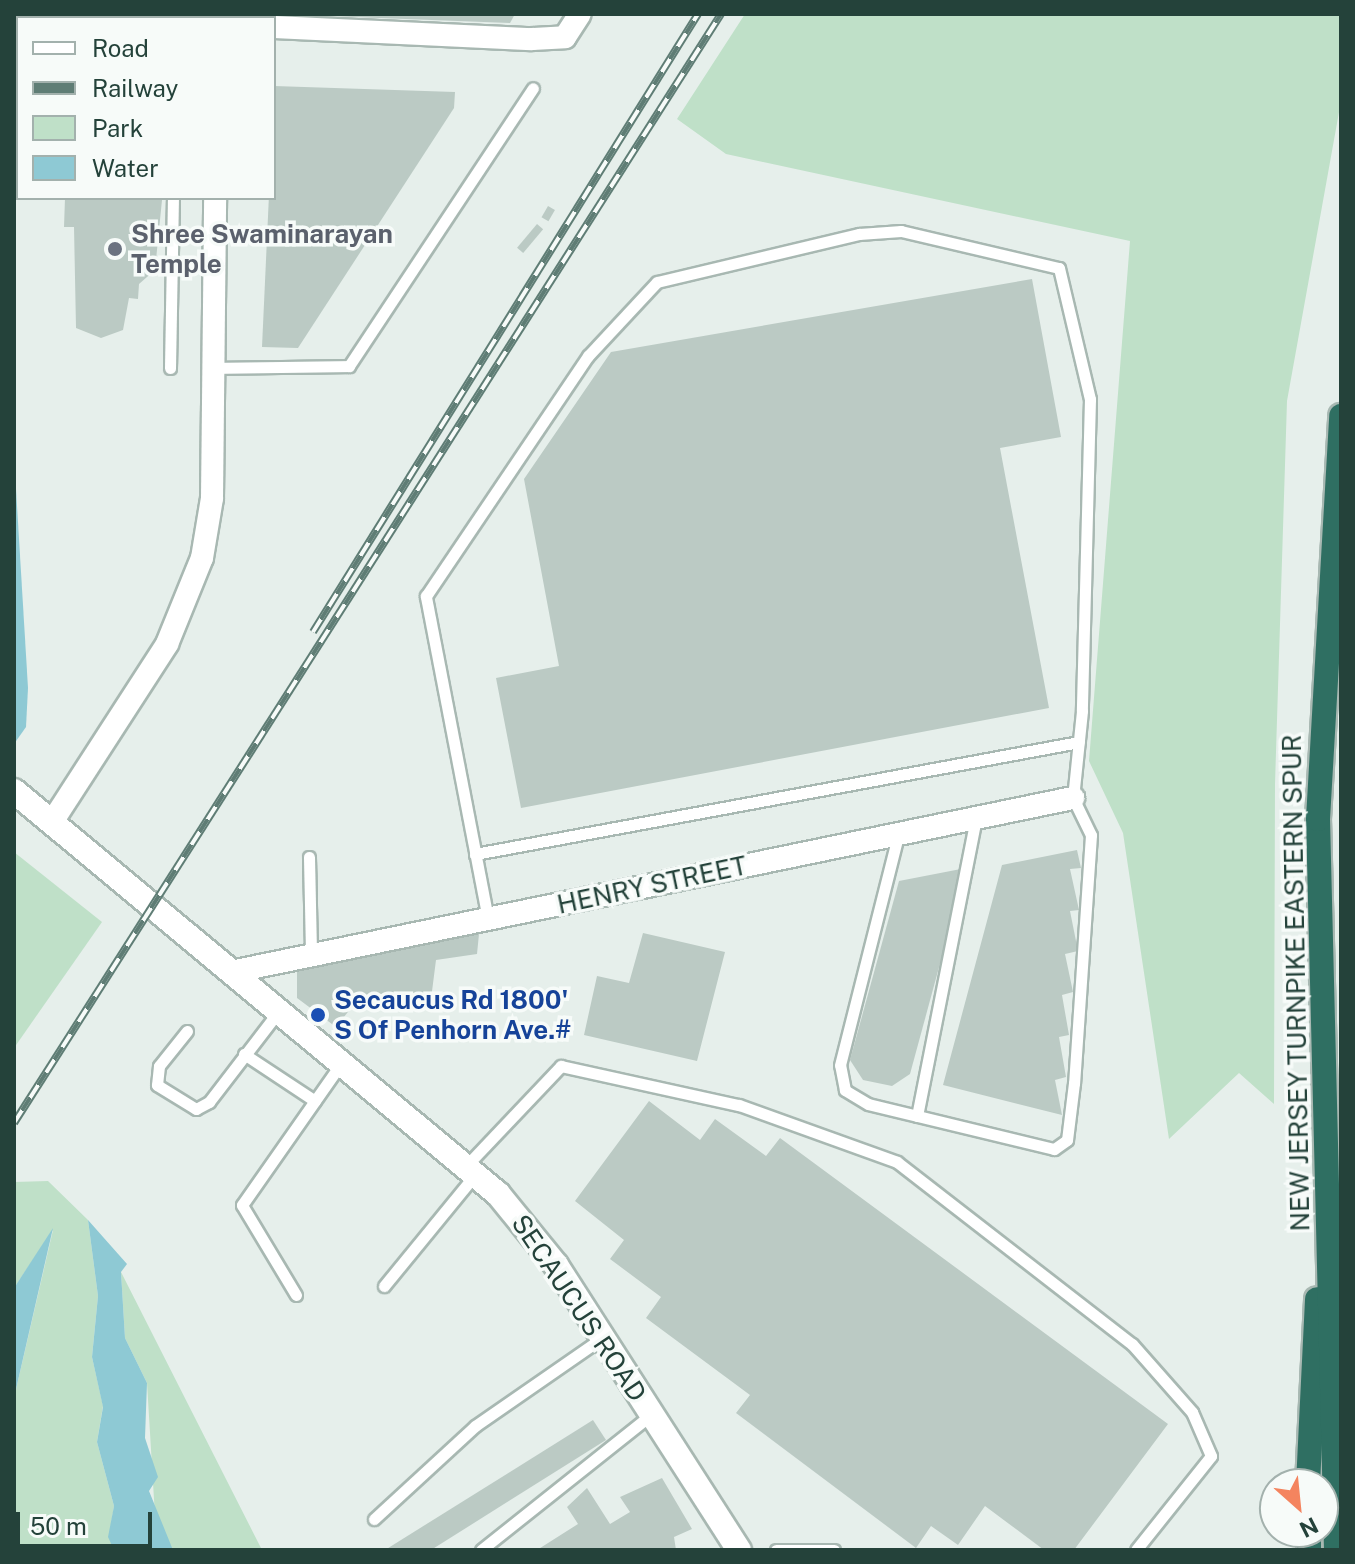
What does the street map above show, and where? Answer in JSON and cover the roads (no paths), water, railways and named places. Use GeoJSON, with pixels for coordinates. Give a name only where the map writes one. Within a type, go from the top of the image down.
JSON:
{"type":"FeatureCollection","features":[{"type":"Feature","properties":{"kind":"highway","name":"NEW JERSEY TURNPIKE EASTERN SPUR"},"geometry":{"type":"LineString","coordinates":[[1336,1550],[1319,761],[1341,416]]}},
{"type":"Feature","properties":{"kind":"highway"},"geometry":{"type":"LineString","coordinates":[[1308,1468],[1310,1354],[1327,1218]]}},
{"type":"Feature","properties":{"kind":"main road","name":"SECAUCUS ROAD"},"geometry":{"type":"LineString","coordinates":[[14,791],[340,1065],[401,1102],[528,1227],[739,1550]]}},
{"type":"Feature","properties":{"kind":"street"},"geometry":{"type":"LineString","coordinates":[[276,27],[565,37],[580,14]]}},
{"type":"Feature","properties":{"kind":"street"},"geometry":{"type":"LineString","coordinates":[[52,822],[167,644],[193,588],[212,498],[215,200]]}},
{"type":"Feature","properties":{"kind":"street","name":"HENRY STREET"},"geometry":{"type":"LineString","coordinates":[[231,972],[1073,798]]}},
{"type":"Feature","properties":{"kind":"lane"},"geometry":{"type":"LineString","coordinates":[[213,368],[349,366],[533,88]]}},
{"type":"Feature","properties":{"kind":"lane"},"geometry":{"type":"LineString","coordinates":[[170,368],[173,200]]}},
{"type":"Feature","properties":{"kind":"lane"},"geometry":{"type":"LineString","coordinates":[[488,919],[426,596],[588,356],[657,282],[859,234],[901,231],[1059,268],[1090,399],[1092,439],[1079,742],[1073,798],[1091,835],[1067,1140],[1054,1149],[917,1116],[845,1090],[840,1065],[898,834]]}},
{"type":"Feature","properties":{"kind":"lane"},"geometry":{"type":"LineString","coordinates":[[475,854],[1079,742]]}},
{"type":"Feature","properties":{"kind":"lane"},"geometry":{"type":"LineString","coordinates":[[917,1116],[976,818]]}},
{"type":"Feature","properties":{"kind":"lane"},"geometry":{"type":"LineString","coordinates":[[309,857],[311,955]]}},
{"type":"Feature","properties":{"kind":"lane"},"geometry":{"type":"LineString","coordinates":[[187,1031],[159,1066],[157,1085],[179,1105],[209,1102],[278,1012]]}},
{"type":"Feature","properties":{"kind":"lane"},"geometry":{"type":"LineString","coordinates":[[244,1054],[315,1101]]}},
{"type":"Feature","properties":{"kind":"lane"},"geometry":{"type":"LineString","coordinates":[[296,1295],[242,1205],[340,1065]]}},
{"type":"Feature","properties":{"kind":"lane"},"geometry":{"type":"LineString","coordinates":[[384,1286],[471,1170],[561,1066],[739,1105],[897,1162],[1132,1344],[1192,1412],[1211,1456],[1136,1550]]}},
{"type":"Feature","properties":{"kind":"lane"},"geometry":{"type":"LineString","coordinates":[[374,1519],[475,1426],[602,1338]]}},
{"type":"Feature","properties":{"kind":"lane"},"geometry":{"type":"LineString","coordinates":[[481,1550],[651,1415]]}},
{"type":"Feature","properties":{"kind":"lane"},"geometry":{"type":"LineString","coordinates":[[776,1550],[834,1550]]}},
{"type":"Feature","properties":{"kind":"water"},"geometry":{"type":"Polygon","coordinates":[[[14,456],[28,688],[26,727],[14,744],[14,456]]]}},
{"type":"Feature","properties":{"kind":"water"},"geometry":{"type":"Polygon","coordinates":[[[88,1220],[127,1264],[121,1272],[125,1338],[147,1383],[145,1438],[158,1477],[149,1491],[173,1550],[114,1550],[108,1537],[114,1506],[97,1442],[103,1407],[92,1357],[98,1296],[88,1220]]]}},
{"type":"Feature","properties":{"kind":"water"},"geometry":{"type":"Polygon","coordinates":[[[53,1228],[14,1398],[14,1288],[53,1228]]]}},
{"type":"Feature","properties":{"kind":"railway"},"geometry":{"type":"LineString","coordinates":[[313,632],[698,14]]}},
{"type":"Feature","properties":{"kind":"railway"},"geometry":{"type":"LineString","coordinates":[[14,1123],[721,14]]}},
{"type":"Feature","properties":{"kind":"place","name":"Shree Swaminarayan Temple"},"geometry":{"type":"Point","coordinates":[115,249]}},
{"type":"Feature","properties":{"kind":"place","name":"Secaucus Rd 1800' S Of Penhorn Ave.#"},"geometry":{"type":"Point","coordinates":[318,1015]}}]}
